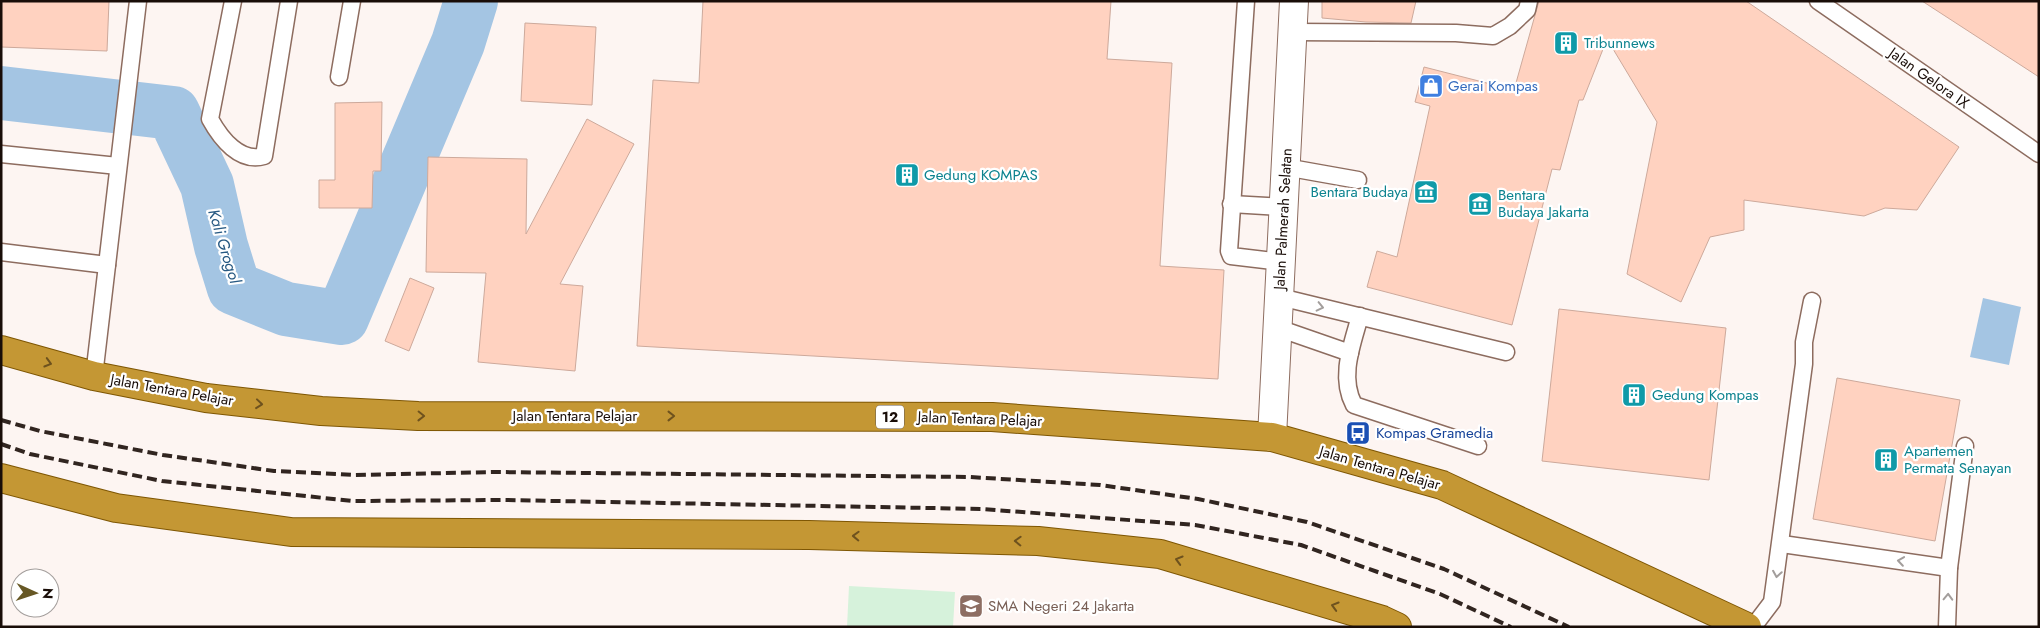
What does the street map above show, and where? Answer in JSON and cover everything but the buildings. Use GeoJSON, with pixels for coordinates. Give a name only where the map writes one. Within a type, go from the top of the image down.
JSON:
{"type":"FeatureCollection","features":[{"type":"Feature","properties":{"kind":"highway","name":"Jalan Tentara Pelajar"},"geometry":{"type":"LineString","coordinates":[[1,350],[94,376],[206,398],[321,411],[398,415],[992,417],[1272,437],[1442,485],[1748,627]]}},
{"type":"Feature","properties":{"kind":"highway"},"geometry":{"type":"LineString","coordinates":[[1,478],[116,508],[291,532],[809,535],[1038,541],[1160,554],[1382,620],[1397,627]]}},
{"type":"Feature","properties":{"kind":"street","name":"Jalan Palmerah Selatan"},"geometry":{"type":"LineString","coordinates":[[1272,437],[1294,1]]}},
{"type":"Feature","properties":{"kind":"lane"},"geometry":{"type":"LineString","coordinates":[[94,376],[138,1]]}},
{"type":"Feature","properties":{"kind":"lane"},"geometry":{"type":"LineString","coordinates":[[233,1],[210,119],[219,135],[243,156],[255,159],[264,156],[289,1]]}},
{"type":"Feature","properties":{"kind":"lane"},"geometry":{"type":"LineString","coordinates":[[339,77],[352,1]]}},
{"type":"Feature","properties":{"kind":"lane"},"geometry":{"type":"LineString","coordinates":[[1246,1],[1229,250],[1231,256],[1281,262]]}},
{"type":"Feature","properties":{"kind":"lane"},"geometry":{"type":"LineString","coordinates":[[1293,32],[1456,33],[1493,36],[1510,26],[1527,10],[1530,1]]}},
{"type":"Feature","properties":{"kind":"lane","name":"Jalan Gelora IX"},"geometry":{"type":"LineString","coordinates":[[1818,1],[2039,154]]}},
{"type":"Feature","properties":{"kind":"lane"},"geometry":{"type":"LineString","coordinates":[[1,154],[119,160]]}},
{"type":"Feature","properties":{"kind":"lane"},"geometry":{"type":"LineString","coordinates":[[1285,167],[1358,180]]}},
{"type":"Feature","properties":{"kind":"lane"},"geometry":{"type":"LineString","coordinates":[[1231,204],[1283,207]]}},
{"type":"Feature","properties":{"kind":"lane"},"geometry":{"type":"LineString","coordinates":[[1,252],[107,265]]}},
{"type":"Feature","properties":{"kind":"lane"},"geometry":{"type":"LineString","coordinates":[[1280,297],[1506,352]]}},
{"type":"Feature","properties":{"kind":"lane"},"geometry":{"type":"LineString","coordinates":[[1753,627],[1772,602],[1782,544],[1804,364],[1804,342],[1812,302]]}},
{"type":"Feature","properties":{"kind":"lane"},"geometry":{"type":"LineString","coordinates":[[1360,316],[1350,353],[1346,384],[1354,405],[1478,446]]}},
{"type":"Feature","properties":{"kind":"lane"},"geometry":{"type":"LineString","coordinates":[[1278,328],[1350,353]]}},
{"type":"Feature","properties":{"kind":"lane"},"geometry":{"type":"LineString","coordinates":[[1947,627],[1949,568],[1965,446]]}},
{"type":"Feature","properties":{"kind":"lane"},"geometry":{"type":"LineString","coordinates":[[1782,544],[1949,568]]}},
{"type":"Feature","properties":{"kind":"green space"},"geometry":{"type":"Polygon","coordinates":[[[849,586],[955,592],[953,627],[847,627],[849,586]]]}},
{"type":"Feature","properties":{"kind":"water"},"geometry":{"type":"Polygon","coordinates":[[[1983,298],[2021,307],[2009,365],[1970,357],[1983,298]]]}},
{"type":"Feature","properties":{"kind":"waterway","name":"Kali Grogol"},"geometry":{"type":"LineString","coordinates":[[1,93],[173,113],[207,185],[221,246],[234,288],[286,309],[342,318],[458,43],[471,1]]}},
{"type":"Feature","properties":{"kind":"railway"},"geometry":{"type":"LineString","coordinates":[[1,420],[40,431],[163,455],[274,471],[354,475],[494,472],[970,477],[1100,485],[1198,499],[1307,522],[1444,569],[1569,627]]}},
{"type":"Feature","properties":{"kind":"railway"},"geometry":{"type":"LineString","coordinates":[[1,444],[30,454],[162,481],[353,501],[504,500],[982,509],[1195,525],[1301,545],[1440,594],[1511,627]]}},
{"type":"Feature","properties":{"kind":"place","name":"Tribunnews"},"geometry":{"type":"Point","coordinates":[1566,43]}},
{"type":"Feature","properties":{"kind":"place","name":"Gerai Kompas"},"geometry":{"type":"Point","coordinates":[1431,86]}},
{"type":"Feature","properties":{"kind":"place","name":"Gedung KOMPAS"},"geometry":{"type":"Point","coordinates":[907,175]}},
{"type":"Feature","properties":{"kind":"place","name":"Bentara Budaya"},"geometry":{"type":"Point","coordinates":[1426,192]}},
{"type":"Feature","properties":{"kind":"place","name":"Bentara Budaya Jakarta"},"geometry":{"type":"Point","coordinates":[1480,204]}},
{"type":"Feature","properties":{"kind":"place","name":"Gedung Kompas"},"geometry":{"type":"Point","coordinates":[1634,395]}},
{"type":"Feature","properties":{"kind":"place","name":"Kompas Gramedia"},"geometry":{"type":"Point","coordinates":[1358,433]}},
{"type":"Feature","properties":{"kind":"place","name":"Apartemen Permata Senayan"},"geometry":{"type":"Point","coordinates":[1886,460]}},
{"type":"Feature","properties":{"kind":"place","name":"SMA Negeri 24 Jakarta"},"geometry":{"type":"Point","coordinates":[971,606]}}]}
